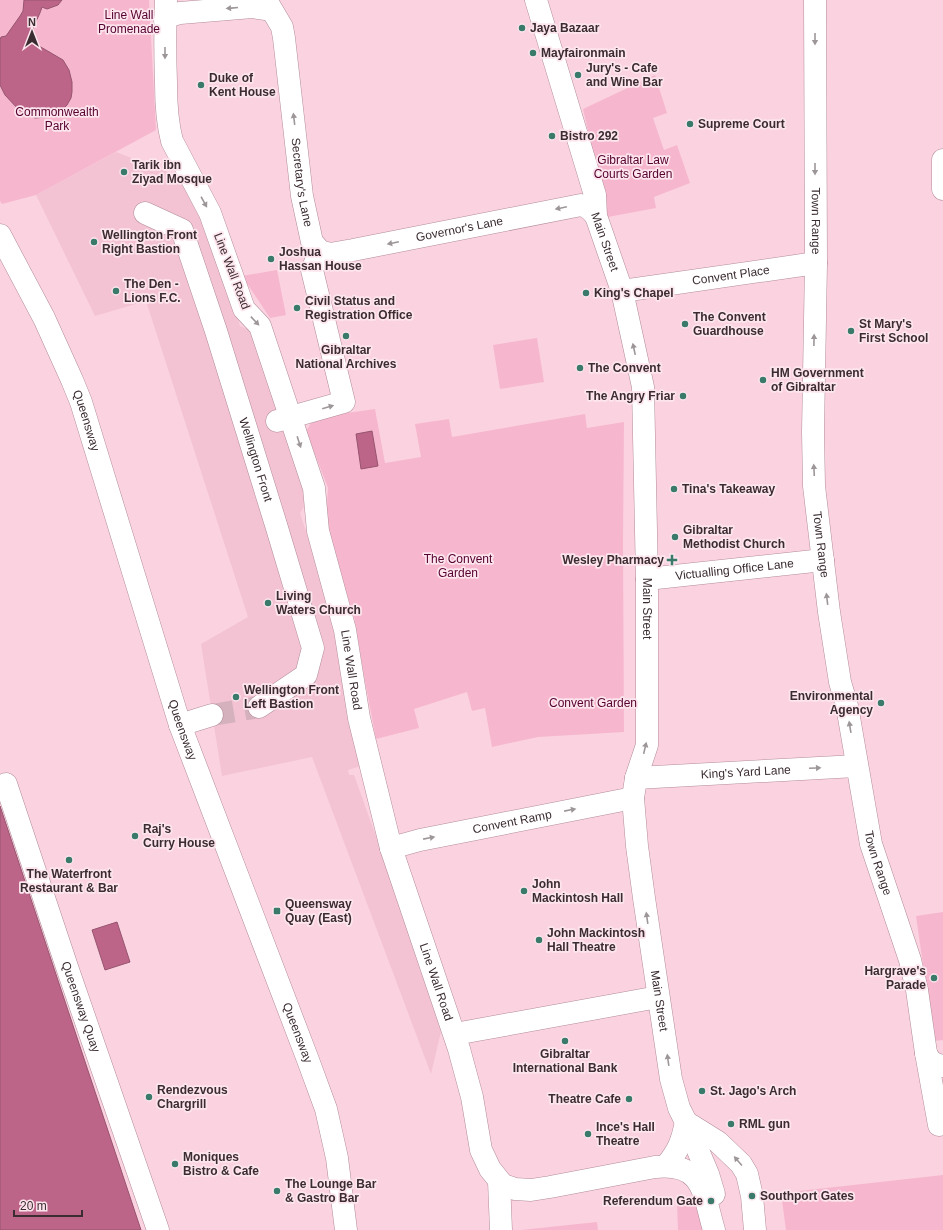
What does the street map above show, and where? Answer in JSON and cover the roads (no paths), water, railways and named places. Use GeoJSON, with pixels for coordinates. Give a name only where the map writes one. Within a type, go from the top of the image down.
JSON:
{"type":"FeatureCollection","features":[{"type":"Feature","properties":{"kind":"street","name":"Main Street"},"geometry":{"type":"LineString","coordinates":[[536,0],[595,195],[596,216],[622,291],[643,387],[647,579],[647,745],[635,788],[637,846],[671,1079],[679,1108],[708,1174],[724,1230]]}},
{"type":"Feature","properties":{"kind":"street","name":"Town Range"},"geometry":{"type":"LineString","coordinates":[[814,0],[816,264],[813,454],[814,486],[829,612],[840,682],[847,706],[856,766],[871,844],[911,966],[917,990],[926,1053],[939,1125],[943,1124]]}},
{"type":"Feature","properties":{"kind":"street"},"geometry":{"type":"LineString","coordinates":[[166,10],[172,16],[180,13],[269,5]]}},
{"type":"Feature","properties":{"kind":"street","name":"Secretary's Lane"},"geometry":{"type":"LineString","coordinates":[[269,5],[280,23],[283,32],[302,196],[312,242],[320,251]]}},
{"type":"Feature","properties":{"kind":"street","name":"Line Wall Road"},"geometry":{"type":"LineString","coordinates":[[166,10],[166,110],[172,141],[210,213],[244,309],[260,326],[284,419],[314,488],[318,531],[345,630],[359,718],[391,848],[460,1049],[472,1097],[481,1150],[490,1169],[499,1181]]}},
{"type":"Feature","properties":{"kind":"street"},"geometry":{"type":"LineString","coordinates":[[943,160],[943,189]]}},
{"type":"Feature","properties":{"kind":"street","name":"Governor's Lane"},"geometry":{"type":"LineString","coordinates":[[320,251],[330,254],[353,250],[581,205],[590,209],[596,216]]}},
{"type":"Feature","properties":{"kind":"street","name":"Wellington Front"},"geometry":{"type":"LineString","coordinates":[[145,213],[182,230],[216,331],[313,648],[306,675],[260,707]]}},
{"type":"Feature","properties":{"kind":"street","name":"Queensway"},"geometry":{"type":"LineString","coordinates":[[0,235],[44,318],[81,402],[180,724],[326,1109],[337,1158],[346,1230]]}},
{"type":"Feature","properties":{"kind":"street"},"geometry":{"type":"LineString","coordinates":[[284,419],[344,402],[312,270],[320,251]]}},
{"type":"Feature","properties":{"kind":"street","name":"Convent Place"},"geometry":{"type":"LineString","coordinates":[[622,291],[816,264]]}},
{"type":"Feature","properties":{"kind":"street","name":"Victualling Office Lane"},"geometry":{"type":"LineString","coordinates":[[647,579],[823,560]]}},
{"type":"Feature","properties":{"kind":"street"},"geometry":{"type":"LineString","coordinates":[[180,724],[212,715]]}},
{"type":"Feature","properties":{"kind":"street","name":"King's Yard Lane"},"geometry":{"type":"LineString","coordinates":[[635,788],[856,766]]}},
{"type":"Feature","properties":{"kind":"street","name":"Queensway Quay"},"geometry":{"type":"LineString","coordinates":[[6,784],[67,967],[158,1230]]}},
{"type":"Feature","properties":{"kind":"street","name":"Convent Ramp"},"geometry":{"type":"LineString","coordinates":[[391,848],[635,788]]}},
{"type":"Feature","properties":{"kind":"street"},"geometry":{"type":"LineString","coordinates":[[455,1034],[658,997]]}},
{"type":"Feature","properties":{"kind":"street"},"geometry":{"type":"LineString","coordinates":[[926,1053],[929,1060],[934,1064],[943,1066]]}},
{"type":"Feature","properties":{"kind":"street"},"geometry":{"type":"LineString","coordinates":[[666,1166],[679,1148],[683,1139],[686,1122],[718,1142],[741,1164],[747,1174],[752,1196],[755,1230]]}},
{"type":"Feature","properties":{"kind":"street"},"geometry":{"type":"LineString","coordinates":[[499,1181],[503,1185],[510,1188],[531,1190],[655,1167],[676,1167],[693,1175],[699,1183],[703,1190],[714,1230]]}},
{"type":"Feature","properties":{"kind":"street"},"geometry":{"type":"LineString","coordinates":[[499,1181],[501,1230]]}},
{"type":"Feature","properties":{"kind":"tunnel"},"geometry":{"type":"LineString","coordinates":[[212,715],[259,707]]}},
{"type":"Feature","properties":{"kind":"place","name":"Jaya Bazaar"},"geometry":{"type":"Point","coordinates":[522,28]}},
{"type":"Feature","properties":{"kind":"place","name":"Mayfaironmain"},"geometry":{"type":"Point","coordinates":[533,53]}},
{"type":"Feature","properties":{"kind":"place","name":"Jury's - Cafe and Wine Bar"},"geometry":{"type":"Point","coordinates":[578,75]}},
{"type":"Feature","properties":{"kind":"place","name":"Duke of Kent House"},"geometry":{"type":"Point","coordinates":[201,85]}},
{"type":"Feature","properties":{"kind":"place","name":"Supreme Court"},"geometry":{"type":"Point","coordinates":[690,124]}},
{"type":"Feature","properties":{"kind":"place","name":"Bistro 292"},"geometry":{"type":"Point","coordinates":[552,136]}},
{"type":"Feature","properties":{"kind":"place","name":"Tarik ibn Ziyad Mosque"},"geometry":{"type":"Point","coordinates":[124,172]}},
{"type":"Feature","properties":{"kind":"place","name":"Wellington Front Right Bastion"},"geometry":{"type":"Point","coordinates":[94,242]}},
{"type":"Feature","properties":{"kind":"place","name":"Joshua Hassan House"},"geometry":{"type":"Point","coordinates":[271,259]}},
{"type":"Feature","properties":{"kind":"place","name":"The Den - Lions F.C."},"geometry":{"type":"Point","coordinates":[116,291]}},
{"type":"Feature","properties":{"kind":"place","name":"King's Chapel"},"geometry":{"type":"Point","coordinates":[586,293]}},
{"type":"Feature","properties":{"kind":"place","name":"Civil Status and Registration Office"},"geometry":{"type":"Point","coordinates":[297,308]}},
{"type":"Feature","properties":{"kind":"place","name":"The Convent Guardhouse"},"geometry":{"type":"Point","coordinates":[685,324]}},
{"type":"Feature","properties":{"kind":"place","name":"St Mary's First School"},"geometry":{"type":"Point","coordinates":[851,331]}},
{"type":"Feature","properties":{"kind":"place","name":"Gibraltar National Archives"},"geometry":{"type":"Point","coordinates":[346,336]}},
{"type":"Feature","properties":{"kind":"place","name":"The Convent"},"geometry":{"type":"Point","coordinates":[580,368]}},
{"type":"Feature","properties":{"kind":"place","name":"HM Government of Gibraltar"},"geometry":{"type":"Point","coordinates":[763,380]}},
{"type":"Feature","properties":{"kind":"place","name":"The Angry Friar"},"geometry":{"type":"Point","coordinates":[683,396]}},
{"type":"Feature","properties":{"kind":"place","name":"Tina's Takeaway"},"geometry":{"type":"Point","coordinates":[674,489]}},
{"type":"Feature","properties":{"kind":"place","name":"Gibraltar Methodist Church"},"geometry":{"type":"Point","coordinates":[675,537]}},
{"type":"Feature","properties":{"kind":"place","name":"Wesley Pharmacy"},"geometry":{"type":"Point","coordinates":[672,560]}},
{"type":"Feature","properties":{"kind":"place","name":"Living Waters Church"},"geometry":{"type":"Point","coordinates":[268,603]}},
{"type":"Feature","properties":{"kind":"place","name":"Wellington Front Left Bastion"},"geometry":{"type":"Point","coordinates":[236,697]}},
{"type":"Feature","properties":{"kind":"place","name":"Environmental Agency"},"geometry":{"type":"Point","coordinates":[881,703]}},
{"type":"Feature","properties":{"kind":"place","name":"Raj's Curry House"},"geometry":{"type":"Point","coordinates":[135,836]}},
{"type":"Feature","properties":{"kind":"place","name":"The Waterfront Restaurant & Bar"},"geometry":{"type":"Point","coordinates":[69,860]}},
{"type":"Feature","properties":{"kind":"place","name":"John Mackintosh Hall"},"geometry":{"type":"Point","coordinates":[524,891]}},
{"type":"Feature","properties":{"kind":"place","name":"Queensway Quay (East)"},"geometry":{"type":"Point","coordinates":[277,911]}},
{"type":"Feature","properties":{"kind":"place","name":"John Mackintosh Hall Theatre"},"geometry":{"type":"Point","coordinates":[539,940]}},
{"type":"Feature","properties":{"kind":"place","name":"Hargrave's Parade"},"geometry":{"type":"Point","coordinates":[934,978]}},
{"type":"Feature","properties":{"kind":"place","name":"Gibraltar International Bank"},"geometry":{"type":"Point","coordinates":[565,1041]}},
{"type":"Feature","properties":{"kind":"place","name":"St. Jago's Arch"},"geometry":{"type":"Point","coordinates":[702,1091]}},
{"type":"Feature","properties":{"kind":"place","name":"Rendezvous Chargrill"},"geometry":{"type":"Point","coordinates":[149,1097]}},
{"type":"Feature","properties":{"kind":"place","name":"Theatre Cafe"},"geometry":{"type":"Point","coordinates":[629,1099]}},
{"type":"Feature","properties":{"kind":"place","name":"RML gun"},"geometry":{"type":"Point","coordinates":[731,1124]}},
{"type":"Feature","properties":{"kind":"place","name":"Ince's Hall Theatre"},"geometry":{"type":"Point","coordinates":[588,1134]}},
{"type":"Feature","properties":{"kind":"place","name":"Moniques Bistro & Cafe"},"geometry":{"type":"Point","coordinates":[175,1164]}},
{"type":"Feature","properties":{"kind":"place","name":"The Lounge Bar & Gastro Bar"},"geometry":{"type":"Point","coordinates":[277,1191]}},
{"type":"Feature","properties":{"kind":"place","name":"Southport Gates"},"geometry":{"type":"Point","coordinates":[752,1196]}},
{"type":"Feature","properties":{"kind":"place","name":"Referendum Gate"},"geometry":{"type":"Point","coordinates":[711,1201]}},
{"type":"Feature","properties":{"kind":"park label","name":"Line Wall Promenade"},"geometry":{"type":"Point","coordinates":[129,22]}},
{"type":"Feature","properties":{"kind":"park label","name":"Commonwealth Park"},"geometry":{"type":"Point","coordinates":[57,119]}},
{"type":"Feature","properties":{"kind":"park label","name":"Gibraltar Law Courts Garden"},"geometry":{"type":"Point","coordinates":[633,167]}},
{"type":"Feature","properties":{"kind":"park label","name":"The Convent Garden"},"geometry":{"type":"Point","coordinates":[458,566]}},
{"type":"Feature","properties":{"kind":"park label","name":"Convent Garden"},"geometry":{"type":"Point","coordinates":[593,703]}}]}
